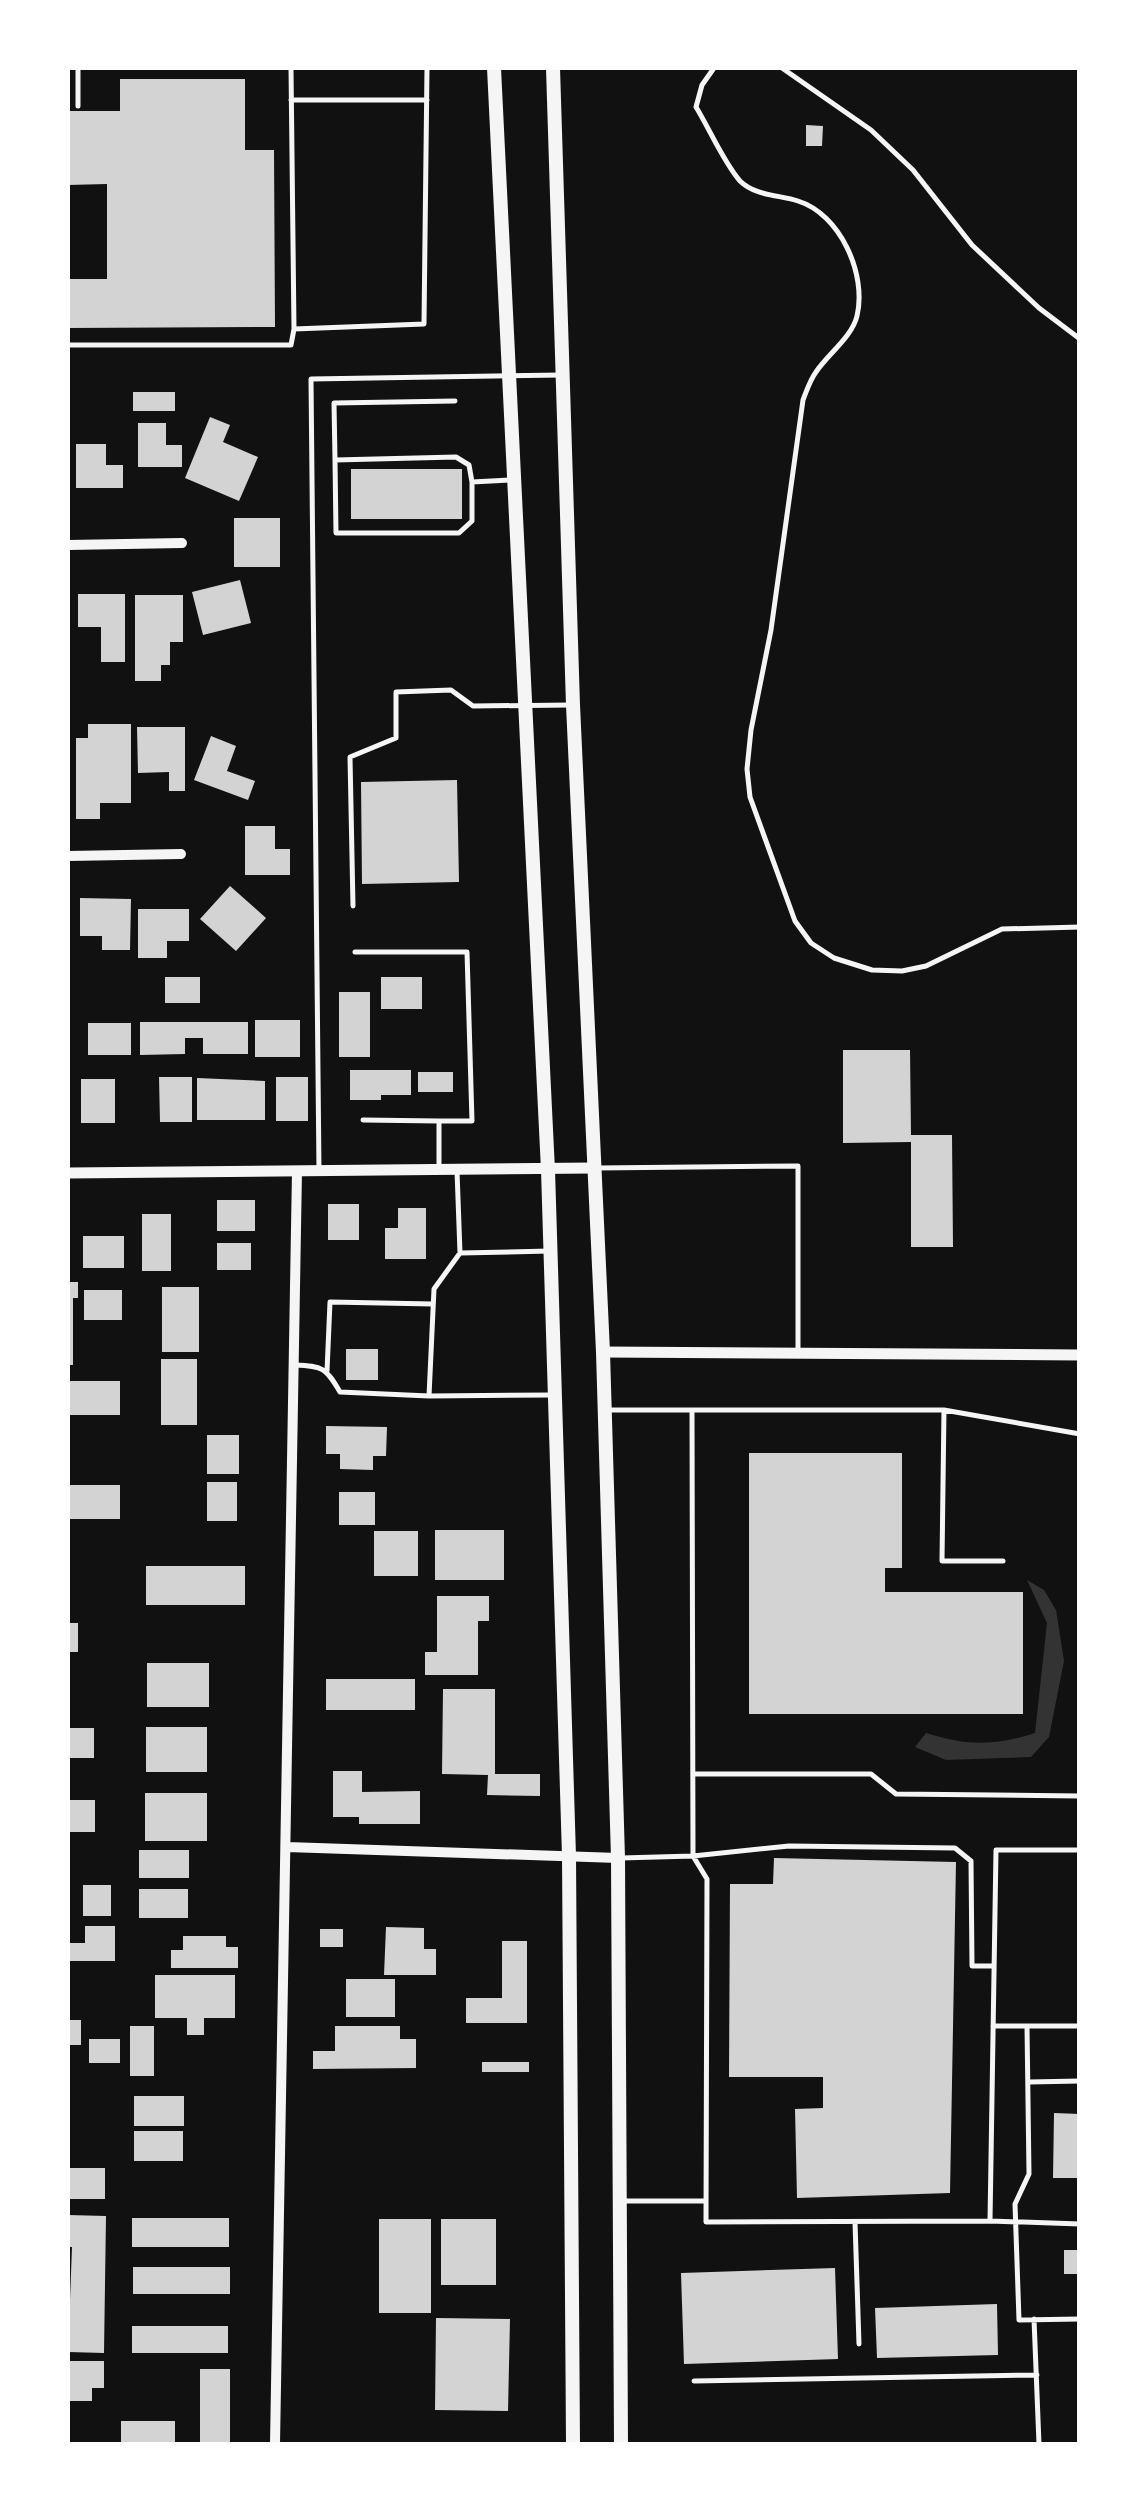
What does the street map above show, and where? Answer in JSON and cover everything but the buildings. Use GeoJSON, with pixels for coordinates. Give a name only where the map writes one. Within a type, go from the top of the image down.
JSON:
{"type":"FeatureCollection","features":[{"type":"Feature","properties":{"kind":"main road"},"geometry":{"type":"LineString","coordinates":[[494,68],[551,1250],[569,1856],[573,2444]]}},
{"type":"Feature","properties":{"kind":"main road"},"geometry":{"type":"LineString","coordinates":[[553,68],[573,705],[603,1352],[618,1858],[621,2444]]}},
{"type":"Feature","properties":{"kind":"street"},"geometry":{"type":"LineString","coordinates":[[68,545],[182,543]]}},
{"type":"Feature","properties":{"kind":"street"},"geometry":{"type":"LineString","coordinates":[[68,856],[181,854]]}},
{"type":"Feature","properties":{"kind":"street"},"geometry":{"type":"LineString","coordinates":[[68,1173],[594,1168]]}},
{"type":"Feature","properties":{"kind":"street"},"geometry":{"type":"LineString","coordinates":[[275,2444],[297,1171]]}},
{"type":"Feature","properties":{"kind":"street"},"geometry":{"type":"LineString","coordinates":[[603,1352],[1080,1355]]}},
{"type":"Feature","properties":{"kind":"street"},"geometry":{"type":"LineString","coordinates":[[287,1847],[618,1858]]}},
{"type":"Feature","properties":{"kind":"lane"},"geometry":{"type":"LineString","coordinates":[[78,68],[78,106]]}},
{"type":"Feature","properties":{"kind":"lane"},"geometry":{"type":"LineString","coordinates":[[68,345],[290,346],[294,328],[290,68]]}},
{"type":"Feature","properties":{"kind":"lane"},"geometry":{"type":"LineString","coordinates":[[294,328],[424,324],[428,68]]}},
{"type":"Feature","properties":{"kind":"lane"},"geometry":{"type":"LineString","coordinates":[[714,68],[702,85],[696,107],[740,180],[757,192],[804,202],[830,222],[852,250],[857,292],[858,316],[813,375],[803,400],[771,630],[751,730],[750,797],[795,921],[811,943],[834,958],[872,970],[902,971],[926,966],[1002,929],[1080,926]]}},
{"type":"Feature","properties":{"kind":"lane"},"geometry":{"type":"LineString","coordinates":[[782,68],[871,130],[912,170],[972,245],[1038,308],[1080,339]]}},
{"type":"Feature","properties":{"kind":"lane"},"geometry":{"type":"LineString","coordinates":[[291,100],[427,100]]}},
{"type":"Feature","properties":{"kind":"lane"},"geometry":{"type":"LineString","coordinates":[[319,1171],[310,379],[565,376]]}},
{"type":"Feature","properties":{"kind":"lane"},"geometry":{"type":"LineString","coordinates":[[334,460],[456,457],[469,465],[472,482],[472,521],[459,533],[336,533],[334,460],[334,402],[455,401]]}},
{"type":"Feature","properties":{"kind":"lane"},"geometry":{"type":"LineString","coordinates":[[472,482],[514,480]]}},
{"type":"Feature","properties":{"kind":"lane"},"geometry":{"type":"LineString","coordinates":[[354,906],[350,757],[396,738],[396,692],[451,690],[473,706],[573,705]]}},
{"type":"Feature","properties":{"kind":"lane"},"geometry":{"type":"LineString","coordinates":[[355,952],[467,952],[472,1121],[363,1120]]}},
{"type":"Feature","properties":{"kind":"lane"},"geometry":{"type":"LineString","coordinates":[[439,1121],[439,1170]]}},
{"type":"Feature","properties":{"kind":"lane"},"geometry":{"type":"LineString","coordinates":[[594,1168],[798,1166],[798,1354]]}},
{"type":"Feature","properties":{"kind":"lane"},"geometry":{"type":"LineString","coordinates":[[429,1396],[434,1289],[460,1253],[457,1170]]}},
{"type":"Feature","properties":{"kind":"lane"},"geometry":{"type":"LineString","coordinates":[[460,1253],[551,1250]]}},
{"type":"Feature","properties":{"kind":"lane"},"geometry":{"type":"LineString","coordinates":[[434,1304],[330,1302],[327,1371],[340,1392],[555,1396]]}},
{"type":"Feature","properties":{"kind":"lane"},"geometry":{"type":"LineString","coordinates":[[294,1365],[327,1371]]}},
{"type":"Feature","properties":{"kind":"lane"},"geometry":{"type":"LineString","coordinates":[[605,1410],[944,1410],[1080,1434]]}},
{"type":"Feature","properties":{"kind":"lane"},"geometry":{"type":"LineString","coordinates":[[692,1410],[693,1856],[708,1879],[706,2222],[1080,2224]]}},
{"type":"Feature","properties":{"kind":"lane"},"geometry":{"type":"LineString","coordinates":[[944,1410],[942,1561],[1002,1561]]}},
{"type":"Feature","properties":{"kind":"lane"},"geometry":{"type":"LineString","coordinates":[[693,1774],[871,1774],[896,1794],[1080,1796]]}},
{"type":"Feature","properties":{"kind":"lane"},"geometry":{"type":"LineString","coordinates":[[618,1858],[693,1856],[789,1846],[955,1848],[971,1861],[972,1966],[994,1966]]}},
{"type":"Feature","properties":{"kind":"lane"},"geometry":{"type":"LineString","coordinates":[[990,2221],[996,1850],[1080,1850]]}},
{"type":"Feature","properties":{"kind":"lane"},"geometry":{"type":"LineString","coordinates":[[993,2026],[1080,2026]]}},
{"type":"Feature","properties":{"kind":"lane"},"geometry":{"type":"LineString","coordinates":[[1027,2026],[1029,2174],[1015,2204],[1018,2320],[1080,2319]]}},
{"type":"Feature","properties":{"kind":"lane"},"geometry":{"type":"LineString","coordinates":[[1029,2082],[1080,2081]]}},
{"type":"Feature","properties":{"kind":"lane"},"geometry":{"type":"LineString","coordinates":[[620,2201],[706,2202]]}},
{"type":"Feature","properties":{"kind":"lane"},"geometry":{"type":"LineString","coordinates":[[855,2222],[859,2344]]}},
{"type":"Feature","properties":{"kind":"lane"},"geometry":{"type":"LineString","coordinates":[[1034,2320],[1040,2444]]}},
{"type":"Feature","properties":{"kind":"lane"},"geometry":{"type":"LineString","coordinates":[[694,2381],[1036,2376]]}},
{"type":"Feature","properties":{"kind":"shaded area"},"geometry":{"type":"Polygon","coordinates":[[[1027,1580],[1044,1590],[1056,1610],[1064,1661],[1049,1737],[1031,1757],[946,1760],[915,1747],[926,1733],[981,1743],[1035,1733],[1047,1623],[1027,1580]]]}}]}
